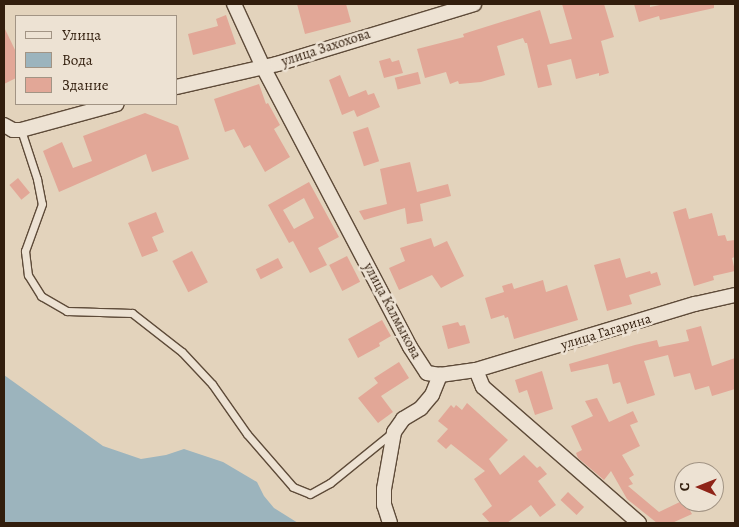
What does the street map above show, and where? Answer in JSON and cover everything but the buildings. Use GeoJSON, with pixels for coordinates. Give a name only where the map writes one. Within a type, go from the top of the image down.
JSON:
{"type":"FeatureCollection","features":[{"type":"Feature","properties":{"kind":"street","name":"улица Калмыкова"},"geometry":{"type":"LineString","coordinates":[[234,4],[263,67],[414,354],[427,372],[440,375]]}},
{"type":"Feature","properties":{"kind":"street","name":"улица Захохова"},"geometry":{"type":"LineString","coordinates":[[178,87],[263,67],[474,4]]}},
{"type":"Feature","properties":{"kind":"street"},"geometry":{"type":"LineString","coordinates":[[5,126],[21,130],[112,105]]}},
{"type":"Feature","properties":{"kind":"street","name":"улица Гагарина"},"geometry":{"type":"LineString","coordinates":[[476,370],[695,304],[735,295]]}},
{"type":"Feature","properties":{"kind":"street"},"geometry":{"type":"LineString","coordinates":[[390,523],[384,505],[384,489],[394,432],[403,420],[421,408],[432,395],[440,375],[476,370],[483,387],[639,523]]}},
{"type":"Feature","properties":{"kind":"lane"},"geometry":{"type":"LineString","coordinates":[[21,130],[37,179],[42,204],[25,251],[28,275],[41,296],[67,311],[132,313],[182,352],[212,384],[247,434],[293,487],[310,494],[330,483],[394,432]]}},
{"type":"Feature","properties":{"kind":"water"},"geometry":{"type":"Polygon","coordinates":[[[4,375],[103,446],[141,459],[166,455],[184,449],[223,462],[257,482],[264,496],[274,508],[298,523],[4,523],[4,375]]]}}]}
